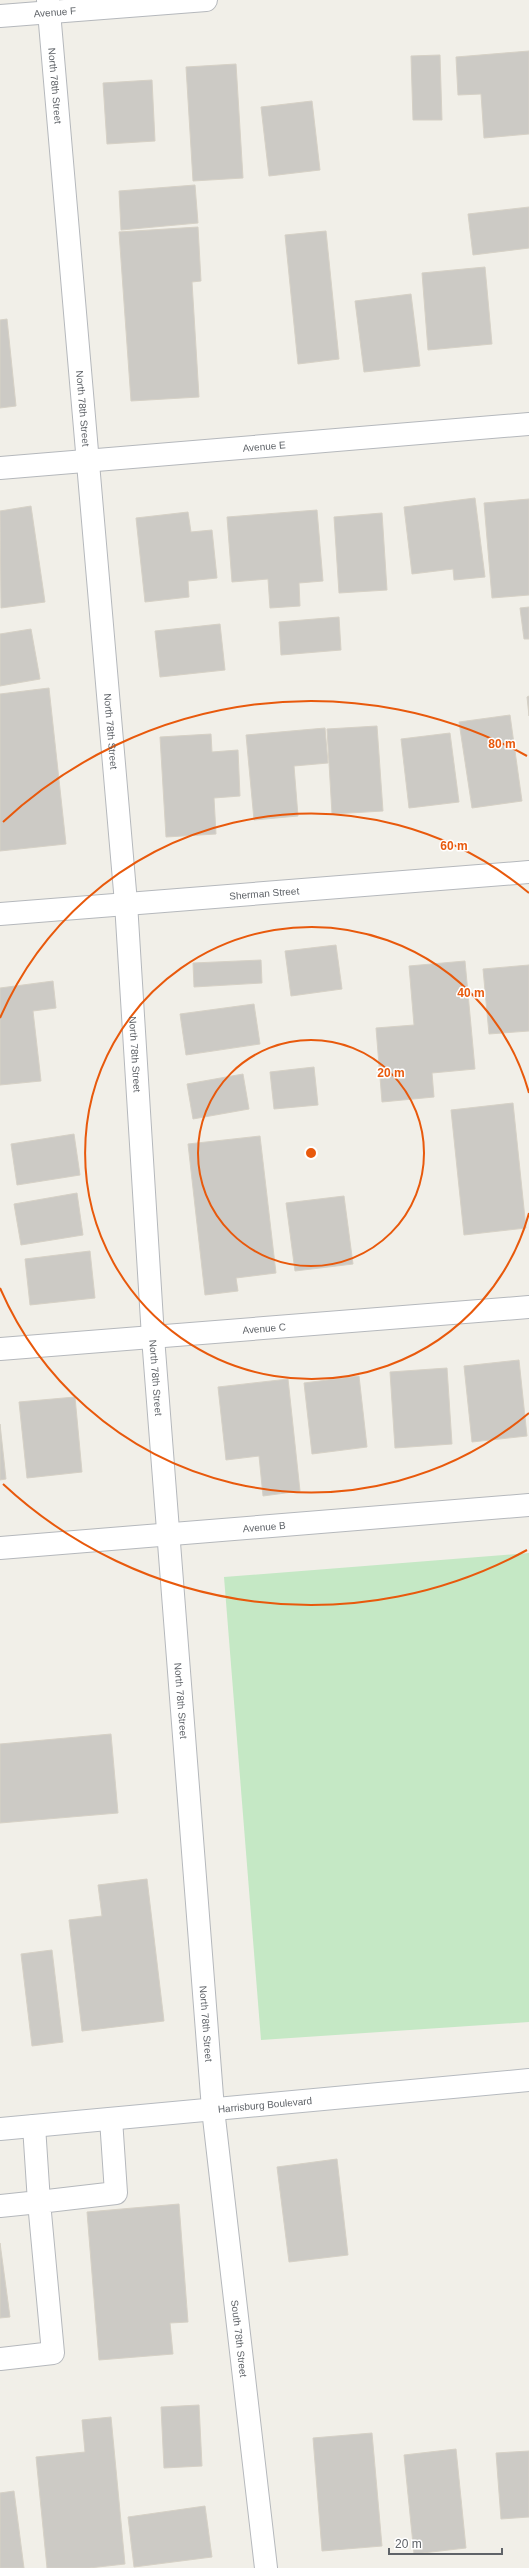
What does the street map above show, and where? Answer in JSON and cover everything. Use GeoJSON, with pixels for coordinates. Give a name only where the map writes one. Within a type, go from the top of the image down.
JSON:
{"type":"FeatureCollection","features":[{"type":"Feature","properties":{"kind":"street","name":"Avenue F"},"geometry":{"type":"LineString","coordinates":[[0,16],[48,6],[206,0]]}},
{"type":"Feature","properties":{"kind":"street","name":"North 78th Street"},"geometry":{"type":"LineString","coordinates":[[48,6],[89,461],[126,903],[153,1337],[170,1534],[213,2109]]}},
{"type":"Feature","properties":{"kind":"street","name":"Avenue E"},"geometry":{"type":"LineString","coordinates":[[0,468],[529,424]]}},
{"type":"Feature","properties":{"kind":"street","name":"Sherman Street"},"geometry":{"type":"LineString","coordinates":[[0,914],[529,872]]}},
{"type":"Feature","properties":{"kind":"street","name":"Avenue C"},"geometry":{"type":"LineString","coordinates":[[0,1349],[529,1307]]}},
{"type":"Feature","properties":{"kind":"street","name":"Avenue B"},"geometry":{"type":"LineString","coordinates":[[0,1548],[529,1505]]}},
{"type":"Feature","properties":{"kind":"street","name":"Harrisburg Boulevard"},"geometry":{"type":"LineString","coordinates":[[0,2129],[529,2080]]}},
{"type":"Feature","properties":{"kind":"street","name":"South 78th Street"},"geometry":{"type":"LineString","coordinates":[[213,2109],[266,2568]]}},
{"type":"Feature","properties":{"kind":"street"},"geometry":{"type":"LineString","coordinates":[[0,2206],[116,2193],[111,2119]]}},
{"type":"Feature","properties":{"kind":"street"},"geometry":{"type":"LineString","coordinates":[[0,2359],[53,2353],[39,2202],[34,2126]]}},
{"type":"Feature","properties":{"kind":"green space"},"geometry":{"type":"Polygon","coordinates":[[[529,1553],[529,2022],[261,2040],[224,1577],[529,1553]]]}},
{"type":"Feature","properties":{"kind":"building"},"geometry":{"type":"Polygon","coordinates":[[[529,51],[529,134],[484,138],[481,94],[458,95],[456,57],[529,51]]]}},
{"type":"Feature","properties":{"kind":"building"},"geometry":{"type":"Polygon","coordinates":[[[440,55],[442,120],[413,120],[411,56],[440,55]]]}},
{"type":"Feature","properties":{"kind":"building"},"geometry":{"type":"Polygon","coordinates":[[[236,64],[243,178],[193,181],[186,67],[236,64]]]}},
{"type":"Feature","properties":{"kind":"building"},"geometry":{"type":"Polygon","coordinates":[[[152,80],[155,141],[107,144],[103,83],[152,80]]]}},
{"type":"Feature","properties":{"kind":"building"},"geometry":{"type":"Polygon","coordinates":[[[312,101],[320,170],[269,176],[261,107],[312,101]]]}},
{"type":"Feature","properties":{"kind":"building"},"geometry":{"type":"Polygon","coordinates":[[[195,185],[198,223],[121,230],[119,191],[195,185]]]}},
{"type":"Feature","properties":{"kind":"building"},"geometry":{"type":"Polygon","coordinates":[[[529,207],[529,248],[473,255],[468,214],[529,207]]]}},
{"type":"Feature","properties":{"kind":"building"},"geometry":{"type":"Polygon","coordinates":[[[198,227],[201,281],[192,282],[199,397],[131,401],[119,232],[198,227]]]}},
{"type":"Feature","properties":{"kind":"building"},"geometry":{"type":"Polygon","coordinates":[[[326,231],[339,359],[298,364],[285,235],[326,231]]]}},
{"type":"Feature","properties":{"kind":"building"},"geometry":{"type":"Polygon","coordinates":[[[485,267],[492,344],[428,350],[422,273],[485,267]]]}},
{"type":"Feature","properties":{"kind":"building"},"geometry":{"type":"Polygon","coordinates":[[[411,294],[420,366],[364,372],[355,301],[411,294]]]}},
{"type":"Feature","properties":{"kind":"building"},"geometry":{"type":"Polygon","coordinates":[[[7,319],[16,406],[0,408],[0,320],[7,319]]]}},
{"type":"Feature","properties":{"kind":"building"},"geometry":{"type":"Polygon","coordinates":[[[475,498],[485,577],[454,580],[453,569],[412,574],[404,507],[475,498]]]}},
{"type":"Feature","properties":{"kind":"building"},"geometry":{"type":"Polygon","coordinates":[[[529,499],[529,595],[492,598],[484,503],[529,499]]]}},
{"type":"Feature","properties":{"kind":"building"},"geometry":{"type":"Polygon","coordinates":[[[31,506],[45,602],[1,608],[0,511],[31,506]]]}},
{"type":"Feature","properties":{"kind":"building"},"geometry":{"type":"Polygon","coordinates":[[[317,510],[323,581],[299,583],[300,606],[270,608],[268,579],[232,582],[227,517],[317,510]]]}},
{"type":"Feature","properties":{"kind":"building"},"geometry":{"type":"Polygon","coordinates":[[[188,512],[191,532],[212,530],[217,578],[188,581],[189,597],[145,602],[136,518],[188,512]]]}},
{"type":"Feature","properties":{"kind":"building"},"geometry":{"type":"Polygon","coordinates":[[[382,513],[387,590],[339,593],[334,517],[382,513]]]}},
{"type":"Feature","properties":{"kind":"building"},"geometry":{"type":"Polygon","coordinates":[[[529,607],[529,639],[524,639],[520,608],[529,607]]]}},
{"type":"Feature","properties":{"kind":"building"},"geometry":{"type":"Polygon","coordinates":[[[339,617],[341,650],[281,655],[279,622],[339,617]]]}},
{"type":"Feature","properties":{"kind":"building"},"geometry":{"type":"Polygon","coordinates":[[[220,624],[225,670],[160,677],[155,631],[220,624]]]}},
{"type":"Feature","properties":{"kind":"building"},"geometry":{"type":"Polygon","coordinates":[[[31,629],[40,679],[0,686],[0,634],[31,629]]]}},
{"type":"Feature","properties":{"kind":"building"},"geometry":{"type":"Polygon","coordinates":[[[49,688],[66,844],[0,851],[0,694],[49,688]]]}},
{"type":"Feature","properties":{"kind":"building"},"geometry":{"type":"Polygon","coordinates":[[[529,696],[529,716],[527,697],[529,696]]]}},
{"type":"Feature","properties":{"kind":"building"},"geometry":{"type":"Polygon","coordinates":[[[510,715],[522,801],[472,808],[459,722],[510,715]]]}},
{"type":"Feature","properties":{"kind":"building"},"geometry":{"type":"Polygon","coordinates":[[[377,726],[383,811],[332,814],[327,729],[377,726]]]}},
{"type":"Feature","properties":{"kind":"building"},"geometry":{"type":"Polygon","coordinates":[[[325,728],[328,763],[294,766],[298,816],[254,820],[246,735],[325,728]]]}},
{"type":"Feature","properties":{"kind":"building"},"geometry":{"type":"Polygon","coordinates":[[[450,733],[459,802],[409,808],[401,739],[450,733]]]}},
{"type":"Feature","properties":{"kind":"building"},"geometry":{"type":"Polygon","coordinates":[[[211,734],[212,752],[238,750],[240,796],[214,798],[216,834],[166,837],[160,737],[211,734]]]}},
{"type":"Feature","properties":{"kind":"building"},"geometry":{"type":"Polygon","coordinates":[[[336,945],[342,989],[291,996],[285,951],[336,945]]]}},
{"type":"Feature","properties":{"kind":"building"},"geometry":{"type":"Polygon","coordinates":[[[261,960],[262,983],[194,987],[193,963],[261,960]]]}},
{"type":"Feature","properties":{"kind":"building"},"geometry":{"type":"Polygon","coordinates":[[[465,961],[475,1069],[432,1073],[434,1097],[382,1102],[376,1028],[414,1025],[409,966],[465,961]]]}},
{"type":"Feature","properties":{"kind":"building"},"geometry":{"type":"Polygon","coordinates":[[[529,965],[529,1031],[489,1034],[483,969],[529,965]]]}},
{"type":"Feature","properties":{"kind":"building"},"geometry":{"type":"Polygon","coordinates":[[[53,981],[56,1008],[33,1011],[41,1081],[0,1085],[0,988],[53,981]]]}},
{"type":"Feature","properties":{"kind":"building"},"geometry":{"type":"Polygon","coordinates":[[[254,1004],[260,1044],[186,1055],[180,1014],[254,1004]]]}},
{"type":"Feature","properties":{"kind":"building"},"geometry":{"type":"Polygon","coordinates":[[[314,1067],[318,1105],[274,1109],[270,1072],[314,1067]]]}},
{"type":"Feature","properties":{"kind":"building"},"geometry":{"type":"Polygon","coordinates":[[[243,1074],[249,1109],[193,1119],[187,1084],[243,1074]]]}},
{"type":"Feature","properties":{"kind":"building"},"geometry":{"type":"Polygon","coordinates":[[[513,1103],[526,1228],[464,1235],[451,1110],[513,1103]]]}},
{"type":"Feature","properties":{"kind":"building"},"geometry":{"type":"Polygon","coordinates":[[[74,1134],[80,1175],[17,1185],[11,1144],[74,1134]]]}},
{"type":"Feature","properties":{"kind":"building"},"geometry":{"type":"Polygon","coordinates":[[[260,1136],[276,1273],[236,1278],[238,1291],[205,1295],[188,1144],[260,1136]]]}},
{"type":"Feature","properties":{"kind":"building"},"geometry":{"type":"Polygon","coordinates":[[[77,1193],[83,1235],[21,1245],[14,1204],[77,1193]]]}},
{"type":"Feature","properties":{"kind":"building"},"geometry":{"type":"Polygon","coordinates":[[[344,1196],[353,1264],[295,1271],[286,1203],[344,1196]]]}},
{"type":"Feature","properties":{"kind":"building"},"geometry":{"type":"Polygon","coordinates":[[[90,1251],[95,1298],[30,1305],[25,1259],[90,1251]]]}},
{"type":"Feature","properties":{"kind":"building"},"geometry":{"type":"Polygon","coordinates":[[[519,1360],[527,1436],[472,1442],[464,1366],[519,1360]]]}},
{"type":"Feature","properties":{"kind":"building"},"geometry":{"type":"Polygon","coordinates":[[[447,1368],[452,1444],[395,1448],[390,1372],[447,1368]]]}},
{"type":"Feature","properties":{"kind":"building"},"geometry":{"type":"Polygon","coordinates":[[[359,1376],[367,1447],[312,1454],[304,1383],[359,1376]]]}},
{"type":"Feature","properties":{"kind":"building"},"geometry":{"type":"Polygon","coordinates":[[[288,1379],[300,1491],[263,1496],[259,1456],[226,1460],[218,1387],[288,1379]]]}},
{"type":"Feature","properties":{"kind":"building"},"geometry":{"type":"Polygon","coordinates":[[[75,1397],[82,1472],[27,1478],[19,1402],[75,1397]]]}},
{"type":"Feature","properties":{"kind":"building"},"geometry":{"type":"Polygon","coordinates":[[[0,1424],[6,1479],[0,1480],[0,1424]]]}},
{"type":"Feature","properties":{"kind":"building"},"geometry":{"type":"Polygon","coordinates":[[[111,1734],[118,1813],[0,1823],[0,1744],[111,1734]]]}},
{"type":"Feature","properties":{"kind":"building"},"geometry":{"type":"Polygon","coordinates":[[[147,1879],[164,2021],[82,2031],[69,1920],[102,1916],[98,1885],[147,1879]]]}},
{"type":"Feature","properties":{"kind":"building"},"geometry":{"type":"Polygon","coordinates":[[[52,1950],[63,2042],[32,2046],[21,1954],[52,1950]]]}},
{"type":"Feature","properties":{"kind":"building"},"geometry":{"type":"Polygon","coordinates":[[[337,2159],[348,2255],[289,2262],[277,2167],[337,2159]]]}},
{"type":"Feature","properties":{"kind":"building"},"geometry":{"type":"Polygon","coordinates":[[[179,2204],[188,2322],[170,2323],[173,2354],[99,2360],[87,2212],[179,2204]]]}},
{"type":"Feature","properties":{"kind":"building"},"geometry":{"type":"Polygon","coordinates":[[[0,2243],[10,2317],[0,2318],[0,2243]]]}},
{"type":"Feature","properties":{"kind":"building"},"geometry":{"type":"Polygon","coordinates":[[[199,2405],[202,2466],[164,2468],[161,2407],[199,2405]]]}},
{"type":"Feature","properties":{"kind":"building"},"geometry":{"type":"Polygon","coordinates":[[[111,2417],[125,2564],[89,2568],[47,2568],[36,2457],[85,2452],[82,2420],[111,2417]]]}},
{"type":"Feature","properties":{"kind":"building"},"geometry":{"type":"Polygon","coordinates":[[[372,2433],[382,2546],[322,2551],[313,2438],[372,2433]]]}},
{"type":"Feature","properties":{"kind":"building"},"geometry":{"type":"Polygon","coordinates":[[[456,2449],[466,2548],[414,2554],[404,2455],[456,2449]]]}},
{"type":"Feature","properties":{"kind":"building"},"geometry":{"type":"Polygon","coordinates":[[[529,2451],[529,2517],[501,2519],[496,2453],[529,2451]]]}},
{"type":"Feature","properties":{"kind":"building"},"geometry":{"type":"Polygon","coordinates":[[[14,2491],[24,2568],[0,2568],[0,2493],[14,2491]]]}},
{"type":"Feature","properties":{"kind":"building"},"geometry":{"type":"Polygon","coordinates":[[[205,2506],[212,2557],[134,2567],[128,2517],[205,2506]]]}}]}
